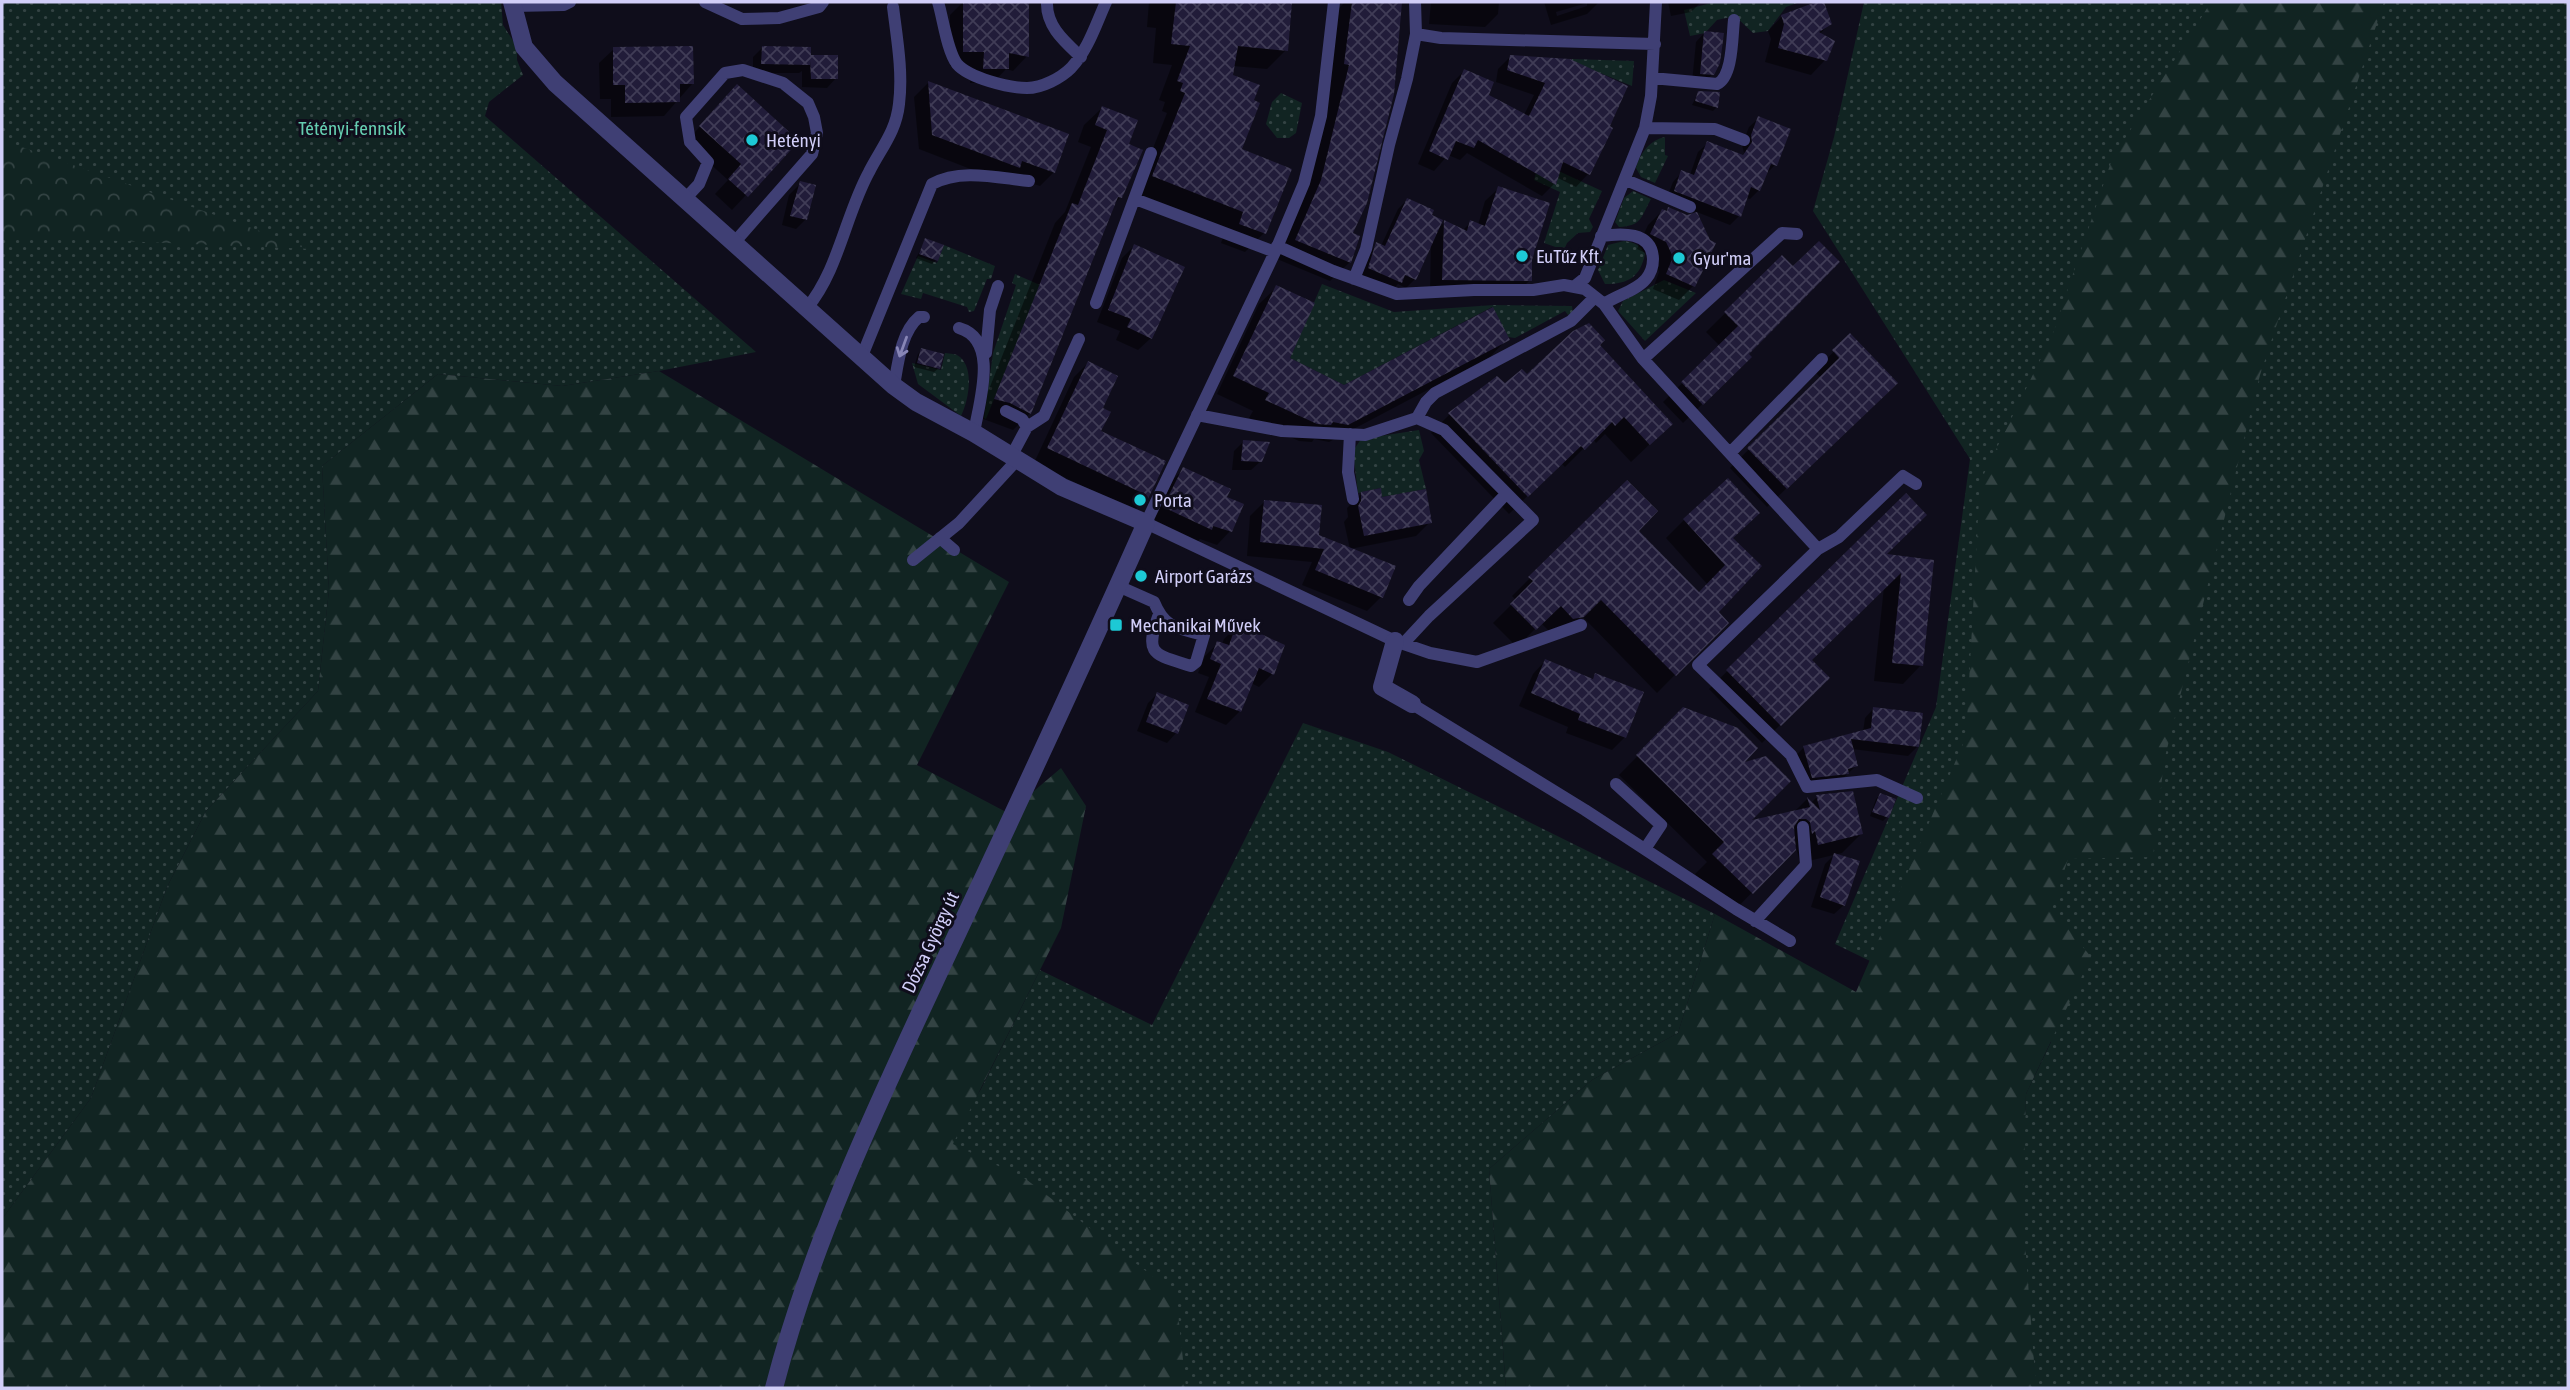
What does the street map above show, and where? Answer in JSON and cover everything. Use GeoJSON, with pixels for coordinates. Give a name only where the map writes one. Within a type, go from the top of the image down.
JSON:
{"type":"FeatureCollection","features":[{"type":"Feature","properties":{"kind":"street"},"geometry":{"type":"LineString","coordinates":[[512,4],[524,47],[555,83],[894,386],[916,402],[974,433],[1062,487],[1146,523]]}},
{"type":"Feature","properties":{"kind":"street","name":"Dózsa György út"},"geometry":{"type":"LineString","coordinates":[[774,1388],[789,1331],[837,1199],[881,1096],[1099,633],[1146,523]]}},
{"type":"Feature","properties":{"kind":"street"},"geometry":{"type":"LineString","coordinates":[[1399,643],[1382,687],[1412,704]]}},
{"type":"Feature","properties":{"kind":"lane"},"geometry":{"type":"LineString","coordinates":[[512,4],[564,5],[570,2]]}},
{"type":"Feature","properties":{"kind":"lane"},"geometry":{"type":"LineString","coordinates":[[705,2],[742,19],[779,18],[819,7],[823,2]]}},
{"type":"Feature","properties":{"kind":"lane"},"geometry":{"type":"LineString","coordinates":[[938,2],[957,64],[980,79],[1028,88],[1048,83],[1068,71],[1081,57],[1106,2]]}},
{"type":"Feature","properties":{"kind":"lane"},"geometry":{"type":"LineString","coordinates":[[1047,2],[1047,16],[1062,39],[1081,57]]}},
{"type":"Feature","properties":{"kind":"lane"},"geometry":{"type":"LineString","coordinates":[[1334,2],[1321,116],[1304,183],[1276,249],[1146,523],[1399,643],[1430,653],[1477,662],[1581,625]]}},
{"type":"Feature","properties":{"kind":"lane"},"geometry":{"type":"LineString","coordinates":[[1354,279],[1366,249],[1376,198],[1407,79],[1416,34],[1415,2]]}},
{"type":"Feature","properties":{"kind":"lane"},"geometry":{"type":"LineString","coordinates":[[1575,286],[1585,278],[1646,128],[1655,44],[1656,2]]}},
{"type":"Feature","properties":{"kind":"lane"},"geometry":{"type":"LineString","coordinates":[[807,308],[829,276],[849,217],[869,171],[890,138],[899,105],[900,73],[894,7]]}},
{"type":"Feature","properties":{"kind":"lane"},"geometry":{"type":"LineString","coordinates":[[1652,78],[1717,84],[1723,82],[1728,73],[1734,20]]}},
{"type":"Feature","properties":{"kind":"lane"},"geometry":{"type":"LineString","coordinates":[[1416,34],[1441,38],[1655,44]]}},
{"type":"Feature","properties":{"kind":"lane"},"geometry":{"type":"LineString","coordinates":[[684,200],[699,184],[708,162],[690,142],[686,117],[725,73],[743,70],[783,83],[808,103],[817,133],[812,154],[733,244]]}},
{"type":"Feature","properties":{"kind":"lane"},"geometry":{"type":"LineString","coordinates":[[1646,128],[1715,129],[1744,140]]}},
{"type":"Feature","properties":{"kind":"lane"},"geometry":{"type":"LineString","coordinates":[[1096,303],[1152,153]]}},
{"type":"Feature","properties":{"kind":"lane"},"geometry":{"type":"LineString","coordinates":[[862,356],[932,184],[946,177],[959,175],[1030,181]]}},
{"type":"Feature","properties":{"kind":"lane"},"geometry":{"type":"LineString","coordinates":[[1626,180],[1690,207]]}},
{"type":"Feature","properties":{"kind":"lane"},"geometry":{"type":"LineString","coordinates":[[1135,199],[1397,294],[1533,290],[1564,285],[1585,289],[1600,301],[1643,359],[1818,549]]}},
{"type":"Feature","properties":{"kind":"lane"},"geometry":{"type":"LineString","coordinates":[[1417,418],[1435,393],[1572,321],[1600,301],[1636,288],[1647,278],[1653,266],[1653,252],[1647,242],[1620,233],[1601,236]]}},
{"type":"Feature","properties":{"kind":"lane"},"geometry":{"type":"LineString","coordinates":[[1643,359],[1782,233],[1797,234]]}},
{"type":"Feature","properties":{"kind":"lane"},"geometry":{"type":"LineString","coordinates":[[974,433],[990,310],[998,286]]}},
{"type":"Feature","properties":{"kind":"lane"},"geometry":{"type":"LineString","coordinates":[[894,386],[898,359],[912,323],[919,317],[924,317]]}},
{"type":"Feature","properties":{"kind":"lane"},"geometry":{"type":"LineString","coordinates":[[959,328],[975,337],[982,346],[985,360]]}},
{"type":"Feature","properties":{"kind":"lane"},"geometry":{"type":"LineString","coordinates":[[913,560],[959,523],[1015,457],[1027,427],[1044,416],[1079,339]]}},
{"type":"Feature","properties":{"kind":"lane"},"geometry":{"type":"LineString","coordinates":[[1730,453],[1822,359]]}},
{"type":"Feature","properties":{"kind":"lane"},"geometry":{"type":"LineString","coordinates":[[1006,411],[1022,419],[1027,427]]}},
{"type":"Feature","properties":{"kind":"lane"},"geometry":{"type":"LineString","coordinates":[[1197,415],[1282,432],[1365,435],[1417,418],[1444,430],[1533,520],[1399,643]]}},
{"type":"Feature","properties":{"kind":"lane"},"geometry":{"type":"LineString","coordinates":[[1350,434],[1348,471],[1353,499]]}},
{"type":"Feature","properties":{"kind":"lane"},"geometry":{"type":"LineString","coordinates":[[1916,484],[1903,476],[1839,537],[1818,549],[1698,665],[1791,755],[1807,787],[1877,780],[1917,798]]}},
{"type":"Feature","properties":{"kind":"lane"},"geometry":{"type":"LineString","coordinates":[[1409,600],[1506,494]]}},
{"type":"Feature","properties":{"kind":"lane"},"geometry":{"type":"LineString","coordinates":[[940,538],[954,550]]}},
{"type":"Feature","properties":{"kind":"lane"},"geometry":{"type":"LineString","coordinates":[[1118,586],[1154,602],[1158,614],[1167,625],[1204,635],[1196,662],[1191,666],[1162,657],[1152,648],[1150,638],[1158,614]]}},
{"type":"Feature","properties":{"kind":"lane"},"geometry":{"type":"LineString","coordinates":[[1412,704],[1585,810],[1790,942]]}},
{"type":"Feature","properties":{"kind":"lane"},"geometry":{"type":"LineString","coordinates":[[1616,784],[1661,825],[1645,849]]}},
{"type":"Feature","properties":{"kind":"lane"},"geometry":{"type":"LineString","coordinates":[[1755,921],[1806,864],[1803,827]]}},
{"type":"Feature","properties":{"kind":"green space","name":"Tétényi-fennsík"},"geometry":{"type":"Polygon","coordinates":[[[2,2],[501,2],[503,25],[517,47],[517,60],[523,75],[489,102],[485,116],[756,352],[562,386],[438,374],[322,466],[329,590],[318,691],[206,811],[167,887],[91,1098],[2,1219],[2,2]]]}},
{"type":"Feature","properties":{"kind":"green space"},"geometry":{"type":"Polygon","coordinates":[[[1715,2],[1797,3],[1786,7],[1768,31],[1753,33],[1735,16],[1717,20],[1705,33],[1690,36],[1684,10],[1715,2]]]}},
{"type":"Feature","properties":{"kind":"green space"},"geometry":{"type":"Polygon","coordinates":[[[1864,2],[2568,2],[2568,1388],[1836,1388],[2025,1117],[2026,1094],[2051,1042],[1959,1004],[1835,944],[1936,707],[1970,459],[1813,211],[1834,137],[1864,2]]]}},
{"type":"Feature","properties":{"kind":"green space"},"geometry":{"type":"Polygon","coordinates":[[[2211,2],[2384,2],[2260,375],[2164,761],[2153,857],[2068,859],[2052,909],[2091,957],[2026,1094],[2023,1216],[2036,1388],[1506,1388],[1489,1169],[1592,1080],[1678,1033],[1715,914],[1856,992],[1966,737],[1980,482],[2052,336],[2112,159],[2211,2]]]}},
{"type":"Feature","properties":{"kind":"green space"},"geometry":{"type":"Polygon","coordinates":[[[1572,59],[1634,61],[1632,86],[1593,70],[1558,87],[1572,59]]]}},
{"type":"Feature","properties":{"kind":"green space"},"geometry":{"type":"Polygon","coordinates":[[[1281,93],[1302,103],[1296,133],[1289,138],[1277,138],[1266,124],[1272,102],[1281,93]]]}},
{"type":"Feature","properties":{"kind":"green space"},"geometry":{"type":"Polygon","coordinates":[[[1665,137],[1665,155],[1668,156],[1655,183],[1641,177],[1636,168],[1646,148],[1665,137]]]}},
{"type":"Feature","properties":{"kind":"green space"},"geometry":{"type":"Polygon","coordinates":[[[2,140],[311,249],[2,236],[2,140]]]}},
{"type":"Feature","properties":{"kind":"green space"},"geometry":{"type":"Polygon","coordinates":[[[1539,162],[1602,191],[1589,219],[1593,227],[1590,232],[1578,233],[1567,243],[1564,250],[1544,243],[1560,192],[1534,180],[1539,162]]]}},
{"type":"Feature","properties":{"kind":"green space"},"geometry":{"type":"Polygon","coordinates":[[[1633,191],[1651,199],[1637,222],[1619,227],[1615,222],[1624,198],[1633,191]]]}},
{"type":"Feature","properties":{"kind":"green space"},"geometry":{"type":"Polygon","coordinates":[[[1624,241],[1641,248],[1645,254],[1643,262],[1636,274],[1627,281],[1605,284],[1598,270],[1608,245],[1624,241]]]}},
{"type":"Feature","properties":{"kind":"green space"},"geometry":{"type":"Polygon","coordinates":[[[944,245],[995,266],[974,311],[969,312],[967,307],[923,293],[921,299],[901,294],[918,256],[937,263],[944,245]]]}},
{"type":"Feature","properties":{"kind":"green space"},"geometry":{"type":"Polygon","coordinates":[[[1015,274],[1040,285],[986,419],[993,353],[1016,285],[1012,283],[1015,274]]]}},
{"type":"Feature","properties":{"kind":"green space"},"geometry":{"type":"Polygon","coordinates":[[[1664,280],[1696,293],[1645,341],[1618,311],[1623,301],[1664,280]]]}},
{"type":"Feature","properties":{"kind":"green space"},"geometry":{"type":"Polygon","coordinates":[[[1322,284],[1394,312],[1494,305],[1572,306],[1573,313],[1568,315],[1565,311],[1515,338],[1508,337],[1492,307],[1344,385],[1290,358],[1322,284]]]}},
{"type":"Feature","properties":{"kind":"green space"},"geometry":{"type":"Polygon","coordinates":[[[945,353],[960,357],[967,370],[968,395],[961,416],[918,384],[912,363],[941,370],[945,353]]]}},
{"type":"Feature","properties":{"kind":"green space"},"geometry":{"type":"Polygon","coordinates":[[[659,371],[1009,582],[917,765],[1008,813],[1061,768],[1086,806],[1061,928],[953,1144],[1027,1180],[1176,1294],[1186,1388],[2,1388],[2,1219],[91,1098],[167,887],[206,811],[318,691],[329,590],[322,466],[438,374],[562,386],[659,371]]]}},
{"type":"Feature","properties":{"kind":"green space"},"geometry":{"type":"Polygon","coordinates":[[[1419,430],[1424,451],[1419,460],[1426,489],[1382,497],[1380,488],[1358,493],[1353,451],[1361,439],[1419,430]]]}},
{"type":"Feature","properties":{"kind":"green space"},"geometry":{"type":"Polygon","coordinates":[[[1303,723],[1388,752],[1715,914],[1678,1033],[1592,1080],[1489,1169],[1506,1388],[794,1388],[981,1089],[1040,970],[1152,1025],[1303,723]]]}},
{"type":"Feature","properties":{"kind":"building"},"geometry":{"type":"Polygon","coordinates":[[[963,2],[1029,2],[1029,57],[1009,53],[1009,69],[983,69],[984,52],[963,52],[963,2]]]}},
{"type":"Feature","properties":{"kind":"building"},"geometry":{"type":"Polygon","coordinates":[[[1176,2],[1292,2],[1288,51],[1238,46],[1233,75],[1260,85],[1254,100],[1260,103],[1242,149],[1292,169],[1266,234],[1239,224],[1243,212],[1152,176],[1185,93],[1180,91],[1183,83],[1177,81],[1190,46],[1171,44],[1176,2]]]}},
{"type":"Feature","properties":{"kind":"building"},"geometry":{"type":"Polygon","coordinates":[[[1352,2],[1402,2],[1394,94],[1367,203],[1353,233],[1360,236],[1351,263],[1295,240],[1321,180],[1349,65],[1344,64],[1352,2]]]}},
{"type":"Feature","properties":{"kind":"building"},"geometry":{"type":"Polygon","coordinates":[[[1816,2],[1824,2],[1832,24],[1819,32],[1835,41],[1827,61],[1778,48],[1784,24],[1781,15],[1816,2]]]}},
{"type":"Feature","properties":{"kind":"building"},"geometry":{"type":"Polygon","coordinates":[[[1704,31],[1724,33],[1720,63],[1714,75],[1700,74],[1704,31]]]}},
{"type":"Feature","properties":{"kind":"building"},"geometry":{"type":"Polygon","coordinates":[[[693,46],[694,84],[680,84],[680,102],[625,103],[625,85],[613,85],[613,47],[693,46]]]}},
{"type":"Feature","properties":{"kind":"building"},"geometry":{"type":"Polygon","coordinates":[[[762,46],[811,47],[811,55],[838,55],[838,79],[811,79],[810,60],[810,65],[761,64],[762,46]]]}},
{"type":"Feature","properties":{"kind":"building"},"geometry":{"type":"Polygon","coordinates":[[[1510,55],[1570,59],[1628,86],[1610,126],[1613,128],[1590,175],[1563,162],[1556,185],[1478,140],[1474,148],[1456,141],[1448,160],[1429,151],[1464,69],[1494,82],[1489,95],[1529,116],[1545,83],[1507,70],[1510,55]]]}},
{"type":"Feature","properties":{"kind":"building"},"geometry":{"type":"Polygon","coordinates":[[[928,81],[1069,134],[1055,173],[1022,161],[1020,168],[932,135],[928,81]]]}},
{"type":"Feature","properties":{"kind":"building"},"geometry":{"type":"Polygon","coordinates":[[[737,84],[799,141],[748,197],[728,179],[741,164],[699,126],[737,84]]]}},
{"type":"Feature","properties":{"kind":"building"},"geometry":{"type":"Polygon","coordinates":[[[1698,91],[1720,92],[1718,108],[1695,101],[1698,91]]]}},
{"type":"Feature","properties":{"kind":"building"},"geometry":{"type":"Polygon","coordinates":[[[1102,106],[1138,120],[1129,144],[1143,150],[1122,198],[1118,197],[1031,414],[1010,403],[994,399],[1072,203],[1078,205],[1107,130],[1095,125],[1102,106]]]}},
{"type":"Feature","properties":{"kind":"building"},"geometry":{"type":"Polygon","coordinates":[[[1758,116],[1791,129],[1777,166],[1771,164],[1760,191],[1751,187],[1741,217],[1674,191],[1681,170],[1694,175],[1707,141],[1743,155],[1752,142],[1751,135],[1758,116]]]}},
{"type":"Feature","properties":{"kind":"building"},"geometry":{"type":"Polygon","coordinates":[[[800,181],[816,185],[807,220],[790,216],[800,181]]]}},
{"type":"Feature","properties":{"kind":"building"},"geometry":{"type":"Polygon","coordinates":[[[1498,186],[1550,203],[1532,260],[1532,281],[1442,280],[1444,220],[1467,231],[1470,220],[1485,226],[1498,186]]]}},
{"type":"Feature","properties":{"kind":"building"},"geometry":{"type":"Polygon","coordinates":[[[1407,198],[1434,210],[1432,215],[1443,220],[1416,280],[1405,275],[1402,283],[1368,268],[1376,242],[1385,246],[1407,198]]]}},
{"type":"Feature","properties":{"kind":"building"},"geometry":{"type":"Polygon","coordinates":[[[1668,207],[1687,215],[1697,212],[1710,240],[1716,243],[1695,287],[1666,274],[1673,257],[1666,242],[1650,234],[1662,209],[1667,211],[1668,207]]]}},
{"type":"Feature","properties":{"kind":"building"},"geometry":{"type":"Polygon","coordinates":[[[925,238],[944,245],[938,261],[919,254],[925,238]]]}},
{"type":"Feature","properties":{"kind":"building"},"geometry":{"type":"Polygon","coordinates":[[[1819,241],[1840,262],[1749,354],[1752,357],[1703,405],[1681,382],[1738,326],[1724,312],[1782,255],[1793,266],[1819,241]]]}},
{"type":"Feature","properties":{"kind":"building"},"geometry":{"type":"Polygon","coordinates":[[[1134,244],[1185,267],[1152,339],[1127,327],[1131,319],[1108,310],[1134,244]]]}},
{"type":"Feature","properties":{"kind":"building"},"geometry":{"type":"Polygon","coordinates":[[[1276,285],[1315,303],[1290,358],[1344,385],[1493,307],[1510,340],[1348,425],[1333,422],[1331,425],[1317,424],[1265,400],[1269,393],[1233,376],[1276,285]]]}},
{"type":"Feature","properties":{"kind":"building"},"geometry":{"type":"Polygon","coordinates":[[[1589,323],[1605,340],[1600,345],[1673,424],[1650,445],[1624,417],[1615,426],[1612,422],[1585,450],[1581,446],[1528,497],[1448,413],[1497,376],[1505,383],[1522,369],[1527,374],[1573,331],[1589,323]]]}},
{"type":"Feature","properties":{"kind":"building"},"geometry":{"type":"Polygon","coordinates":[[[1850,333],[1898,383],[1787,489],[1747,448],[1839,358],[1832,350],[1850,333]]]}},
{"type":"Feature","properties":{"kind":"building"},"geometry":{"type":"Polygon","coordinates":[[[921,348],[944,354],[940,369],[917,363],[921,348]]]}},
{"type":"Feature","properties":{"kind":"building"},"geometry":{"type":"Polygon","coordinates":[[[1088,361],[1118,376],[1103,408],[1111,412],[1101,431],[1166,461],[1148,499],[1138,495],[1140,492],[1047,448],[1088,361]]]}},
{"type":"Feature","properties":{"kind":"building"},"geometry":{"type":"Polygon","coordinates":[[[1243,440],[1270,442],[1262,462],[1241,461],[1243,440]]]}},
{"type":"Feature","properties":{"kind":"building"},"geometry":{"type":"Polygon","coordinates":[[[1183,467],[1231,489],[1227,497],[1244,504],[1232,532],[1213,526],[1212,530],[1163,507],[1183,467]]]}},
{"type":"Feature","properties":{"kind":"building"},"geometry":{"type":"Polygon","coordinates":[[[1728,478],[1760,513],[1733,538],[1762,566],[1719,612],[1729,623],[1676,676],[1601,600],[1584,617],[1573,619],[1561,606],[1536,630],[1510,604],[1533,581],[1528,577],[1627,480],[1658,511],[1639,531],[1699,592],[1725,565],[1683,519],[1728,478]]]}},
{"type":"Feature","properties":{"kind":"building"},"geometry":{"type":"Polygon","coordinates":[[[1381,488],[1382,497],[1426,489],[1432,523],[1364,536],[1358,506],[1361,492],[1381,488]]]}},
{"type":"Feature","properties":{"kind":"building"},"geometry":{"type":"Polygon","coordinates":[[[1906,493],[1927,515],[1887,554],[1934,560],[1923,666],[1892,663],[1901,573],[1812,660],[1830,678],[1781,726],[1726,670],[1906,493]]]}},
{"type":"Feature","properties":{"kind":"building"},"geometry":{"type":"Polygon","coordinates":[[[1264,500],[1322,505],[1319,535],[1396,566],[1383,598],[1315,570],[1324,549],[1260,542],[1264,500]]]}},
{"type":"Feature","properties":{"kind":"building"},"geometry":{"type":"Polygon","coordinates":[[[1237,623],[1285,645],[1274,675],[1259,668],[1241,712],[1207,699],[1221,664],[1210,659],[1217,641],[1229,645],[1237,623]]]}},
{"type":"Feature","properties":{"kind":"building"},"geometry":{"type":"Polygon","coordinates":[[[1545,659],[1593,679],[1595,673],[1644,692],[1626,738],[1578,720],[1580,714],[1531,693],[1545,659]]]}},
{"type":"Feature","properties":{"kind":"building"},"geometry":{"type":"Polygon","coordinates":[[[1157,692],[1189,705],[1178,734],[1146,722],[1157,692]]]}},
{"type":"Feature","properties":{"kind":"building"},"geometry":{"type":"Polygon","coordinates":[[[1683,707],[1738,728],[1758,748],[1745,762],[1766,756],[1791,781],[1752,820],[1810,807],[1807,797],[1820,810],[1816,795],[1853,791],[1863,834],[1818,845],[1810,822],[1799,819],[1794,827],[1796,850],[1753,894],[1712,854],[1724,842],[1636,755],[1683,707]]]}},
{"type":"Feature","properties":{"kind":"building"},"geometry":{"type":"Polygon","coordinates":[[[1873,707],[1923,713],[1919,747],[1851,739],[1858,766],[1848,769],[1849,774],[1812,778],[1803,746],[1871,728],[1873,707]]]}},
{"type":"Feature","properties":{"kind":"building"},"geometry":{"type":"Polygon","coordinates":[[[1880,793],[1896,799],[1889,818],[1872,812],[1880,793]]]}},
{"type":"Feature","properties":{"kind":"building"},"geometry":{"type":"Polygon","coordinates":[[[1834,853],[1860,861],[1845,906],[1820,897],[1834,853]]]}},
{"type":"Feature","properties":{"kind":"place","name":"Hetényi"},"geometry":{"type":"Point","coordinates":[752,140]}},
{"type":"Feature","properties":{"kind":"place","name":"EuTűz Kft."},"geometry":{"type":"Point","coordinates":[1522,256]}},
{"type":"Feature","properties":{"kind":"place","name":"Gyur'ma"},"geometry":{"type":"Point","coordinates":[1679,258]}},
{"type":"Feature","properties":{"kind":"place","name":"Porta"},"geometry":{"type":"Point","coordinates":[1140,500]}},
{"type":"Feature","properties":{"kind":"place","name":"Airport Garázs"},"geometry":{"type":"Point","coordinates":[1141,576]}},
{"type":"Feature","properties":{"kind":"place","name":"Mechanikai Művek"},"geometry":{"type":"Point","coordinates":[1116,625]}}]}
